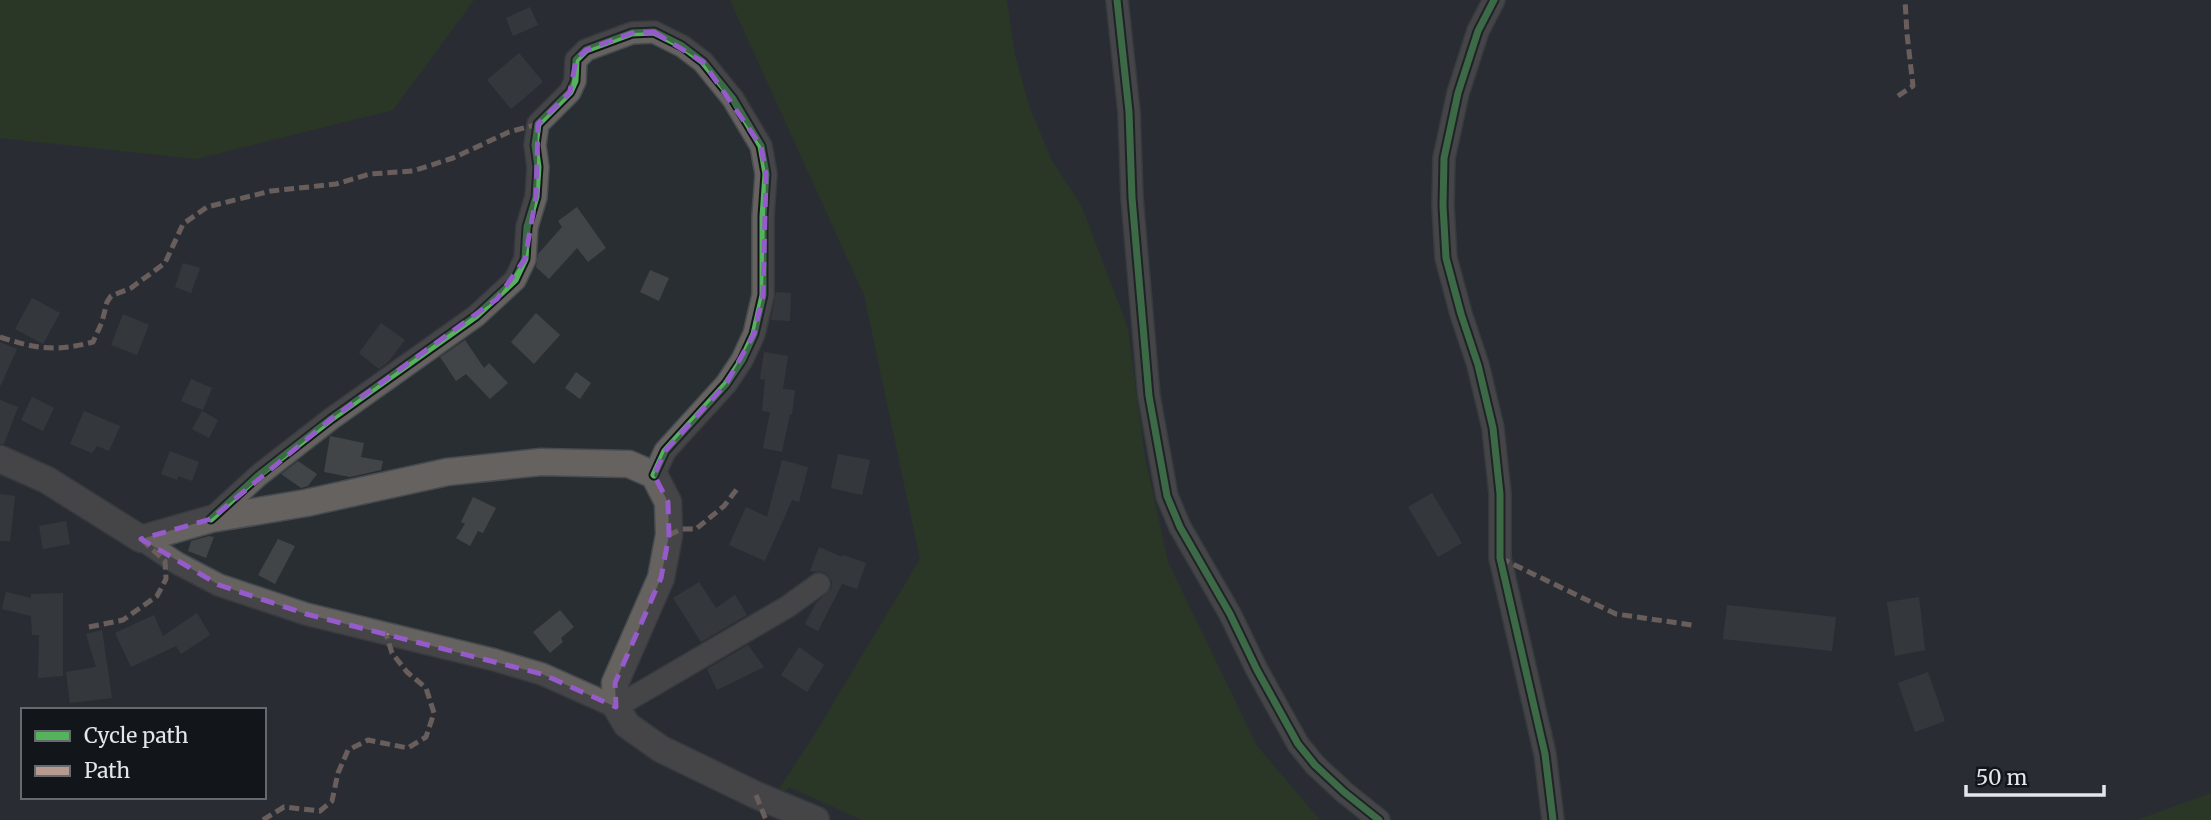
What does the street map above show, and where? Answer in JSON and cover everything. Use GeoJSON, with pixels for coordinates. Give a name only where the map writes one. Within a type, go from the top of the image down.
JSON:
{"type":"FeatureCollection","features":[{"type":"Feature","properties":{"kind":"street"},"geometry":{"type":"LineString","coordinates":[[1117,0],[1129,112],[1132,198],[1149,396],[1167,496],[1180,527],[1230,614],[1298,744],[1315,765],[1379,820]]}},
{"type":"Feature","properties":{"kind":"street"},"geometry":{"type":"LineString","coordinates":[[1494,0],[1478,31],[1458,93],[1444,158],[1446,258],[1478,365],[1493,428],[1500,494],[1500,558],[1545,754],[1553,820]]}},
{"type":"Feature","properties":{"kind":"street"},"geometry":{"type":"LineString","coordinates":[[211,519],[259,475],[331,419],[476,316],[515,280],[524,259],[527,227],[536,197],[538,167],[535,145],[538,124],[570,92],[575,81],[576,60],[586,50],[632,33],[654,32],[682,46],[703,62],[733,99],[761,146],[766,174],[763,295],[754,334],[742,360],[726,384],[666,452],[654,475]]}},
{"type":"Feature","properties":{"kind":"street"},"geometry":{"type":"LineString","coordinates":[[0,459],[47,480],[177,563],[219,585],[306,614],[542,674],[616,707]]}},
{"type":"Feature","properties":{"kind":"street"},"geometry":{"type":"LineString","coordinates":[[141,539],[211,519],[306,503],[447,472],[541,462],[629,464],[654,475],[667,502],[669,535],[661,578],[615,683],[616,707],[627,725],[661,750],[816,820]]}},
{"type":"Feature","properties":{"kind":"street"},"geometry":{"type":"LineString","coordinates":[[616,707],[787,607],[819,584]]}},
{"type":"Feature","properties":{"kind":"highlighted area"},"geometry":{"type":"Polygon","coordinates":[[[654,32],[703,62],[761,146],[766,174],[763,295],[754,334],[726,384],[665,451],[654,475],[668,502],[669,535],[661,578],[615,683],[616,707],[542,674],[306,614],[219,585],[141,539],[211,519],[331,419],[497,299],[525,259],[536,197],[538,124],[570,92],[576,60],[586,50],[632,33],[654,32]]]}},
{"type":"Feature","properties":{"kind":"green space"},"geometry":{"type":"Polygon","coordinates":[[[0,0],[474,0],[393,110],[196,159],[0,138],[0,0]]]}},
{"type":"Feature","properties":{"kind":"green space"},"geometry":{"type":"Polygon","coordinates":[[[730,0],[1007,0],[1015,55],[1029,106],[1052,161],[1081,205],[1128,328],[1144,452],[1168,562],[1257,746],[1320,820],[862,820],[789,787],[760,818],[813,737],[920,559],[864,295],[730,0]]]}},
{"type":"Feature","properties":{"kind":"green space"},"geometry":{"type":"Polygon","coordinates":[[[2211,793],[2211,820],[2137,820],[2211,793]]]}},
{"type":"Feature","properties":{"kind":"building"},"geometry":{"type":"Polygon","coordinates":[[[530,7],[538,25],[513,36],[506,18],[530,7]]]}},
{"type":"Feature","properties":{"kind":"building"},"geometry":{"type":"Polygon","coordinates":[[[519,53],[543,82],[511,109],[487,80],[519,53]]]}},
{"type":"Feature","properties":{"kind":"building"},"geometry":{"type":"Polygon","coordinates":[[[577,207],[606,248],[588,262],[577,248],[549,279],[536,267],[538,254],[562,227],[558,221],[577,207]]]}},
{"type":"Feature","properties":{"kind":"building"},"geometry":{"type":"Polygon","coordinates":[[[183,263],[200,268],[191,293],[175,287],[183,263]]]}},
{"type":"Feature","properties":{"kind":"building"},"geometry":{"type":"Polygon","coordinates":[[[650,270],[669,278],[659,301],[640,292],[650,270]]]}},
{"type":"Feature","properties":{"kind":"building"},"geometry":{"type":"Polygon","coordinates":[[[776,292],[791,293],[790,321],[771,320],[776,292]]]}},
{"type":"Feature","properties":{"kind":"building"},"geometry":{"type":"Polygon","coordinates":[[[32,298],[60,313],[43,344],[15,329],[32,298]]]}},
{"type":"Feature","properties":{"kind":"building"},"geometry":{"type":"Polygon","coordinates":[[[536,313],[560,335],[534,364],[511,342],[536,313]]]}},
{"type":"Feature","properties":{"kind":"building"},"geometry":{"type":"Polygon","coordinates":[[[123,314],[149,325],[137,355],[111,345],[123,314]]]}},
{"type":"Feature","properties":{"kind":"building"},"geometry":{"type":"Polygon","coordinates":[[[381,323],[405,340],[379,369],[359,353],[381,323]]]}},
{"type":"Feature","properties":{"kind":"building"},"geometry":{"type":"Polygon","coordinates":[[[465,340],[484,368],[489,363],[508,383],[490,399],[466,374],[456,381],[440,357],[465,340]]]}},
{"type":"Feature","properties":{"kind":"building"},"geometry":{"type":"Polygon","coordinates":[[[0,342],[17,349],[0,387],[0,342]]]}},
{"type":"Feature","properties":{"kind":"building"},"geometry":{"type":"Polygon","coordinates":[[[764,352],[788,356],[783,389],[795,390],[782,452],[763,448],[770,412],[762,411],[765,380],[760,379],[764,352]]]}},
{"type":"Feature","properties":{"kind":"building"},"geometry":{"type":"Polygon","coordinates":[[[576,372],[591,383],[580,399],[565,388],[576,372]]]}},
{"type":"Feature","properties":{"kind":"building"},"geometry":{"type":"Polygon","coordinates":[[[191,379],[212,388],[203,410],[181,401],[191,379]]]}},
{"type":"Feature","properties":{"kind":"building"},"geometry":{"type":"Polygon","coordinates":[[[32,397],[54,408],[43,431],[21,420],[32,397]]]}},
{"type":"Feature","properties":{"kind":"building"},"geometry":{"type":"Polygon","coordinates":[[[0,400],[18,407],[4,444],[0,444],[0,400]]]}},
{"type":"Feature","properties":{"kind":"building"},"geometry":{"type":"Polygon","coordinates":[[[84,411],[120,426],[109,451],[97,446],[92,453],[70,444],[84,411]]]}},
{"type":"Feature","properties":{"kind":"building"},"geometry":{"type":"Polygon","coordinates":[[[202,411],[218,420],[209,438],[192,429],[202,411]]]}},
{"type":"Feature","properties":{"kind":"building"},"geometry":{"type":"Polygon","coordinates":[[[330,436],[364,443],[361,457],[383,461],[381,470],[350,477],[324,472],[330,436]]]}},
{"type":"Feature","properties":{"kind":"building"},"geometry":{"type":"Polygon","coordinates":[[[170,451],[199,462],[192,481],[178,476],[177,480],[161,474],[170,451]]]}},
{"type":"Feature","properties":{"kind":"building"},"geometry":{"type":"Polygon","coordinates":[[[838,454],[870,460],[862,495],[831,488],[838,454]]]}},
{"type":"Feature","properties":{"kind":"building"},"geometry":{"type":"Polygon","coordinates":[[[782,460],[808,467],[799,502],[792,500],[765,561],[729,545],[746,507],[767,517],[782,460]]]}},
{"type":"Feature","properties":{"kind":"building"},"geometry":{"type":"Polygon","coordinates":[[[298,461],[317,474],[308,486],[301,488],[281,474],[298,461]]]}},
{"type":"Feature","properties":{"kind":"building"},"geometry":{"type":"Polygon","coordinates":[[[1432,493],[1462,543],[1438,557],[1408,507],[1432,493]]]}},
{"type":"Feature","properties":{"kind":"building"},"geometry":{"type":"Polygon","coordinates":[[[0,494],[15,496],[10,541],[0,541],[0,494]]]}},
{"type":"Feature","properties":{"kind":"building"},"geometry":{"type":"Polygon","coordinates":[[[473,497],[496,508],[483,533],[478,531],[470,546],[456,538],[465,524],[461,522],[473,497]]]}},
{"type":"Feature","properties":{"kind":"building"},"geometry":{"type":"Polygon","coordinates":[[[66,521],[70,544],[43,549],[39,526],[66,521]]]}},
{"type":"Feature","properties":{"kind":"building"},"geometry":{"type":"Polygon","coordinates":[[[214,537],[206,558],[188,551],[191,541],[214,537]]]}},
{"type":"Feature","properties":{"kind":"building"},"geometry":{"type":"Polygon","coordinates":[[[278,539],[295,546],[275,584],[258,575],[278,539]]]}},
{"type":"Feature","properties":{"kind":"building"},"geometry":{"type":"Polygon","coordinates":[[[819,547],[866,563],[857,589],[842,584],[818,631],[805,624],[816,603],[831,589],[832,582],[824,572],[810,571],[819,547]]]}},
{"type":"Feature","properties":{"kind":"building"},"geometry":{"type":"Polygon","coordinates":[[[699,582],[716,608],[735,595],[747,615],[701,642],[673,598],[699,582]]]}},
{"type":"Feature","properties":{"kind":"building"},"geometry":{"type":"Polygon","coordinates":[[[6,592],[31,598],[31,594],[63,593],[63,676],[38,678],[39,635],[32,635],[31,616],[2,609],[6,592]]]}},
{"type":"Feature","properties":{"kind":"building"},"geometry":{"type":"Polygon","coordinates":[[[1919,597],[1925,650],[1895,656],[1887,602],[1919,597]]]}},
{"type":"Feature","properties":{"kind":"building"},"geometry":{"type":"Polygon","coordinates":[[[1727,605],[1836,617],[1832,651],[1723,639],[1727,605]]]}},
{"type":"Feature","properties":{"kind":"building"},"geometry":{"type":"Polygon","coordinates":[[[560,610],[574,627],[550,653],[533,632],[560,610]]]}},
{"type":"Feature","properties":{"kind":"building"},"geometry":{"type":"Polygon","coordinates":[[[197,613],[210,635],[181,654],[176,646],[131,667],[115,633],[154,615],[163,636],[197,613]]]}},
{"type":"Feature","properties":{"kind":"building"},"geometry":{"type":"Polygon","coordinates":[[[102,630],[112,698],[70,703],[66,672],[96,667],[86,634],[102,630]]]}},
{"type":"Feature","properties":{"kind":"building"},"geometry":{"type":"Polygon","coordinates":[[[748,645],[764,667],[717,690],[707,669],[748,645]]]}},
{"type":"Feature","properties":{"kind":"building"},"geometry":{"type":"Polygon","coordinates":[[[799,647],[824,665],[807,692],[781,675],[799,647]]]}},
{"type":"Feature","properties":{"kind":"building"},"geometry":{"type":"Polygon","coordinates":[[[1928,672],[1945,721],[1915,732],[1898,683],[1928,672]]]}},
{"type":"Feature","properties":{"kind":"marked path"},"geometry":{"type":"LineString","coordinates":[[1898,96],[1913,86],[1905,0]]}},
{"type":"Feature","properties":{"kind":"marked path"},"geometry":{"type":"LineString","coordinates":[[0,337],[46,348],[93,342],[111,296],[131,288],[165,263],[183,224],[207,207],[271,191],[336,184],[370,174],[413,171],[453,158],[509,132],[538,124]]}},
{"type":"Feature","properties":{"kind":"marked path"},"geometry":{"type":"LineString","coordinates":[[669,535],[682,529],[696,529],[724,506],[737,489]]}},
{"type":"Feature","properties":{"kind":"marked path"},"geometry":{"type":"LineString","coordinates":[[89,627],[123,620],[157,596],[166,579],[165,561],[141,539]]}},
{"type":"Feature","properties":{"kind":"marked path"},"geometry":{"type":"LineString","coordinates":[[1500,558],[1616,614],[1692,625]]}},
{"type":"Feature","properties":{"kind":"marked path"},"geometry":{"type":"LineString","coordinates":[[263,820],[284,807],[320,811],[332,801],[338,773],[348,750],[368,740],[408,748],[426,737],[434,713],[426,688],[407,672],[392,653],[386,634]]}},
{"type":"Feature","properties":{"kind":"marked path"},"geometry":{"type":"LineString","coordinates":[[756,795],[766,820]]}},
{"type":"Feature","properties":{"kind":"cycle path"},"geometry":{"type":"LineString","coordinates":[[1117,0],[1129,112],[1132,198],[1149,396],[1167,496],[1180,527],[1230,614],[1298,744],[1315,765],[1379,820]]}},
{"type":"Feature","properties":{"kind":"cycle path"},"geometry":{"type":"LineString","coordinates":[[1494,0],[1478,31],[1458,93],[1444,158],[1446,258],[1478,365],[1493,428],[1500,494],[1500,558],[1545,754],[1553,820]]}},
{"type":"Feature","properties":{"kind":"cycle path"},"geometry":{"type":"LineString","coordinates":[[211,519],[259,475],[331,419],[476,316],[515,280],[525,259],[527,227],[536,197],[538,167],[535,145],[538,124],[570,92],[575,81],[576,60],[586,50],[632,33],[654,32],[682,46],[703,62],[733,99],[761,146],[766,174],[763,295],[754,334],[742,360],[726,384],[665,451],[654,475]]}}]}
